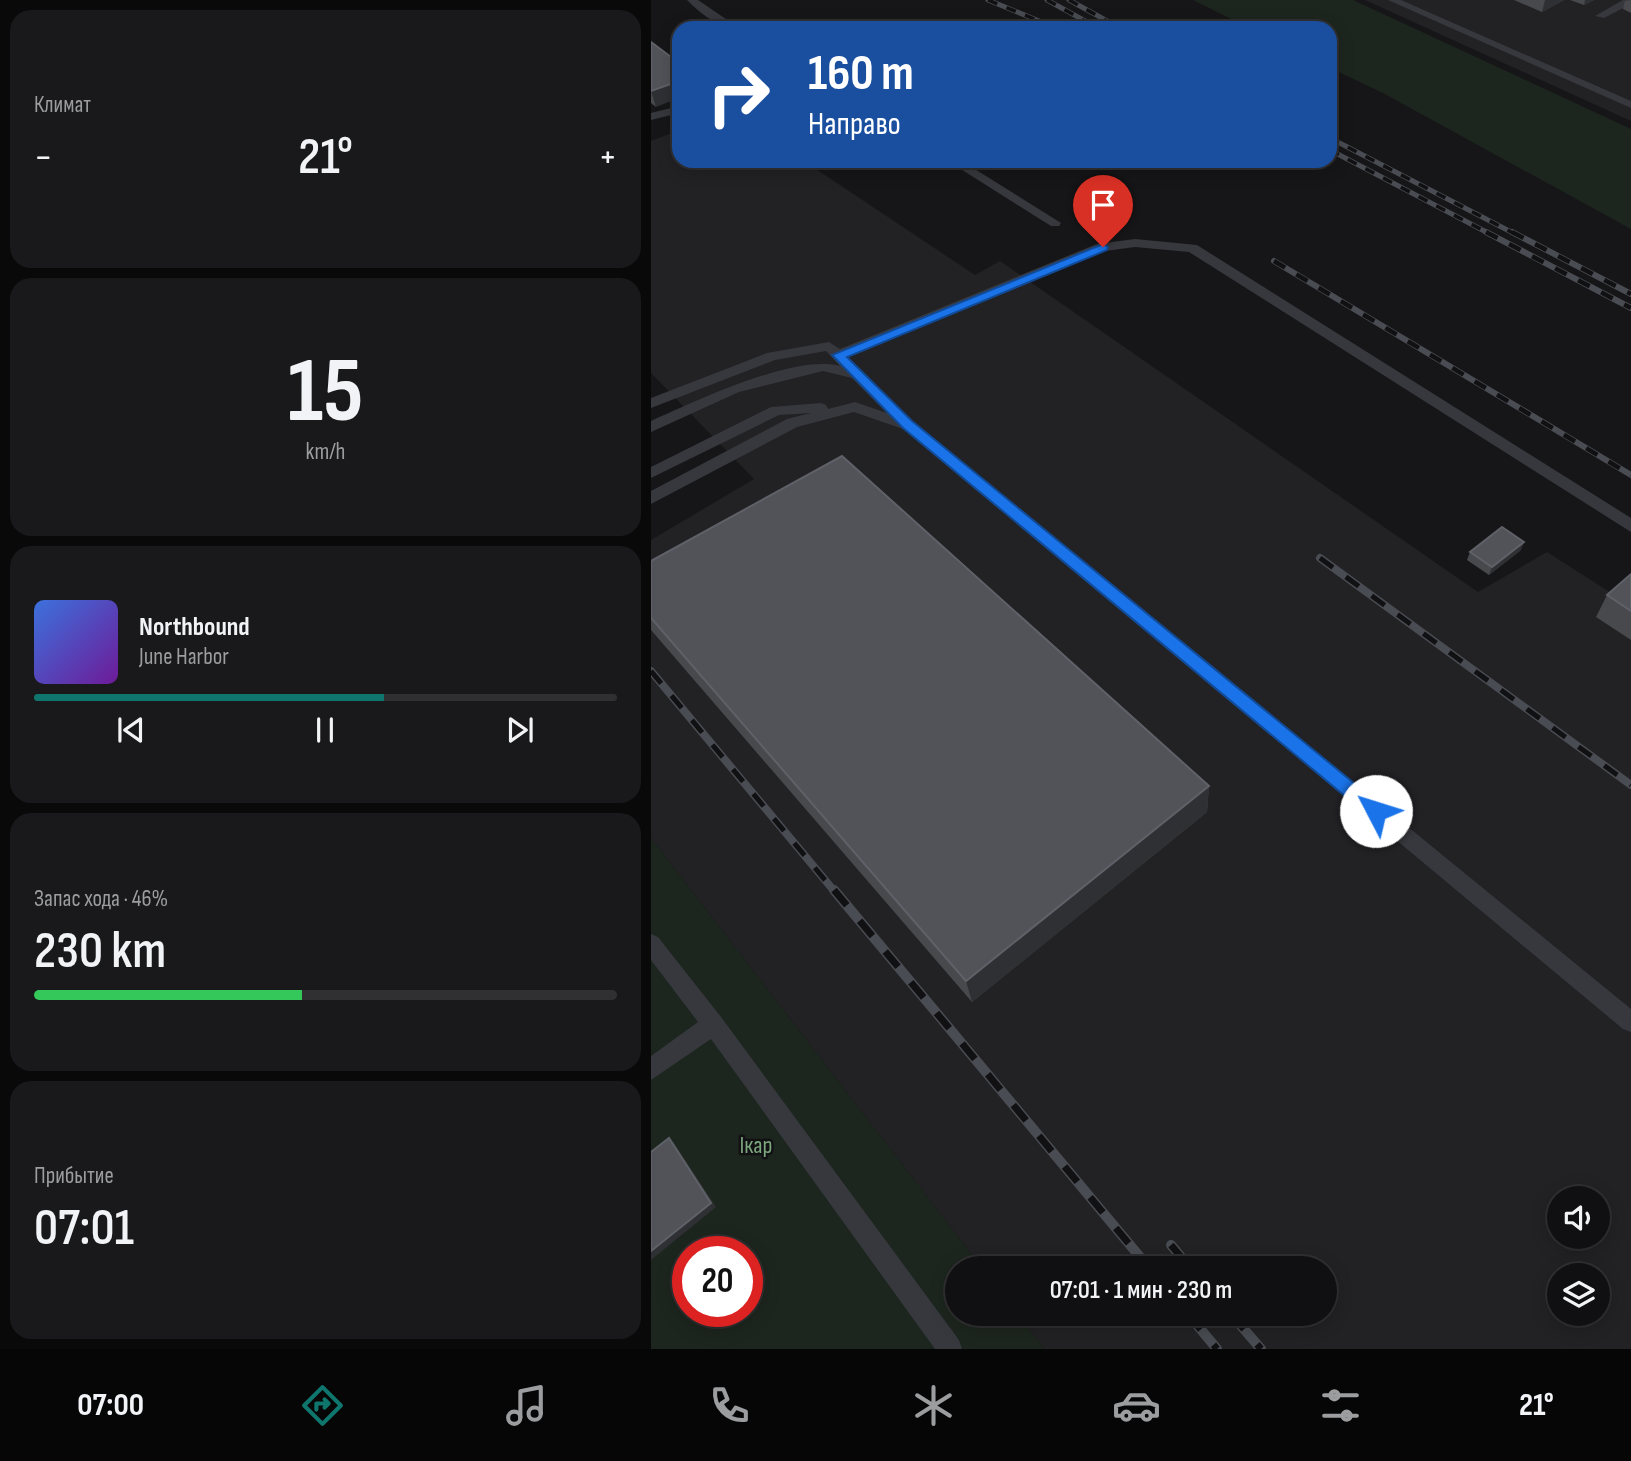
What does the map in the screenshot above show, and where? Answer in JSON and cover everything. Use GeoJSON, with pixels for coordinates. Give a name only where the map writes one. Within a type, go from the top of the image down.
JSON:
{"type":"FeatureCollection","features":[{"type":"Feature","properties":{"kind":"lane"},"geometry":{"type":"LineString","coordinates":[[692,0],[720,21]]}},
{"type":"Feature","properties":{"kind":"lane"},"geometry":{"type":"LineString","coordinates":[[1393,0],[1631,104]]}},
{"type":"Feature","properties":{"kind":"lane"},"geometry":{"type":"LineString","coordinates":[[1599,16],[1631,0]]}},
{"type":"Feature","properties":{"kind":"lane"},"geometry":{"type":"LineString","coordinates":[[651,117],[672,111]]}},
{"type":"Feature","properties":{"kind":"lane"},"geometry":{"type":"LineString","coordinates":[[965,168],[1055,223]]}},
{"type":"Feature","properties":{"kind":"lane"},"geometry":{"type":"LineString","coordinates":[[839,355],[1103,247],[1135,243],[1192,248],[1631,526]]}},
{"type":"Feature","properties":{"kind":"lane"},"geometry":{"type":"LineString","coordinates":[[651,403],[772,356],[829,346],[908,425],[1631,1023]]}},
{"type":"Feature","properties":{"kind":"lane"},"geometry":{"type":"LineString","coordinates":[[651,427],[734,388],[823,366],[857,374]]}},
{"type":"Feature","properties":{"kind":"lane"},"geometry":{"type":"LineString","coordinates":[[651,473],[776,410],[855,407],[908,425]]}},
{"type":"Feature","properties":{"kind":"lane"},"geometry":{"type":"LineString","coordinates":[[651,498],[792,424],[855,407]]}},
{"type":"Feature","properties":{"kind":"lane"},"geometry":{"type":"LineString","coordinates":[[651,944],[713,1024],[950,1349]]}},
{"type":"Feature","properties":{"kind":"lane"},"geometry":{"type":"LineString","coordinates":[[651,1069],[713,1024]]}},
{"type":"Feature","properties":{"kind":"shaded area"},"geometry":{"type":"Polygon","coordinates":[[[1365,0],[1631,0],[1631,121],[1365,0]]]}},
{"type":"Feature","properties":{"kind":"shaded area"},"geometry":{"type":"Polygon","coordinates":[[[672,133],[672,168],[814,168],[975,275],[1000,261],[1478,592],[1547,552],[1619,598],[1631,587],[1631,1349],[1044,1349],[1027,1326],[1337,1326],[1337,1256],[973,1256],[651,838],[651,540],[754,479],[651,373],[651,141],[672,133]]]}},
{"type":"Feature","properties":{"kind":"green space"},"geometry":{"type":"Polygon","coordinates":[[[1193,0],[1353,0],[1631,129],[1631,229],[1383,93],[1337,71],[1337,21],[1235,21],[1193,0]]]}},
{"type":"Feature","properties":{"kind":"green space","name":"Ікар"},"geometry":{"type":"Polygon","coordinates":[[[651,838],[973,1256],[945,1256],[945,1326],[1027,1326],[1044,1349],[651,1349],[651,838]]]}},
{"type":"Feature","properties":{"kind":"building"},"geometry":{"type":"Polygon","coordinates":[[[651,42],[672,58],[672,84],[651,91],[651,42]]]}},
{"type":"Feature","properties":{"kind":"building"},"geometry":{"type":"Polygon","coordinates":[[[842,456],[1209,786],[966,981],[651,618],[651,561],[842,456]]]}},
{"type":"Feature","properties":{"kind":"building"},"geometry":{"type":"Polygon","coordinates":[[[1502,527],[1524,542],[1492,567],[1470,552],[1502,527]]]}},
{"type":"Feature","properties":{"kind":"building"},"geometry":{"type":"Polygon","coordinates":[[[1631,574],[1631,611],[1607,595],[1631,574]]]}},
{"type":"Feature","properties":{"kind":"building"},"geometry":{"type":"Polygon","coordinates":[[[669,1138],[711,1203],[651,1251],[651,1152],[669,1138]]]}},
{"type":"Feature","properties":{"kind":"railway"},"geometry":{"type":"LineString","coordinates":[[988,0],[1039,21]]}},
{"type":"Feature","properties":{"kind":"railway"},"geometry":{"type":"LineString","coordinates":[[1047,0],[1085,21]]}},
{"type":"Feature","properties":{"kind":"railway"},"geometry":{"type":"LineString","coordinates":[[1069,0],[1107,21]]}},
{"type":"Feature","properties":{"kind":"railway"},"geometry":{"type":"LineString","coordinates":[[1337,142],[1515,234]]}},
{"type":"Feature","properties":{"kind":"railway"},"geometry":{"type":"LineString","coordinates":[[1337,154],[1490,234]]}},
{"type":"Feature","properties":{"kind":"railway"},"geometry":{"type":"LineString","coordinates":[[1486,232],[1631,308]]}},
{"type":"Feature","properties":{"kind":"railway"},"geometry":{"type":"LineString","coordinates":[[1512,232],[1631,294]]}},
{"type":"Feature","properties":{"kind":"railway"},"geometry":{"type":"LineString","coordinates":[[1274,261],[1631,475]]}},
{"type":"Feature","properties":{"kind":"railway"},"geometry":{"type":"LineString","coordinates":[[1320,558],[1631,785]]}},
{"type":"Feature","properties":{"kind":"railway"},"geometry":{"type":"LineString","coordinates":[[651,671],[835,892]]}},
{"type":"Feature","properties":{"kind":"railway"},"geometry":{"type":"LineString","coordinates":[[834,890],[1139,1256]]}},
{"type":"Feature","properties":{"kind":"railway"},"geometry":{"type":"LineString","coordinates":[[1171,1245],[1180,1256]]}},
{"type":"Feature","properties":{"kind":"railway"},"geometry":{"type":"LineString","coordinates":[[1198,1326],[1217,1349]]}},
{"type":"Feature","properties":{"kind":"railway"},"geometry":{"type":"LineString","coordinates":[[1241,1326],[1261,1349]]}},
{"type":"Feature","properties":{"kind":"route"},"geometry":{"type":"LineString","coordinates":[[1103,247],[839,355],[908,425],[1376,811]]}}]}
